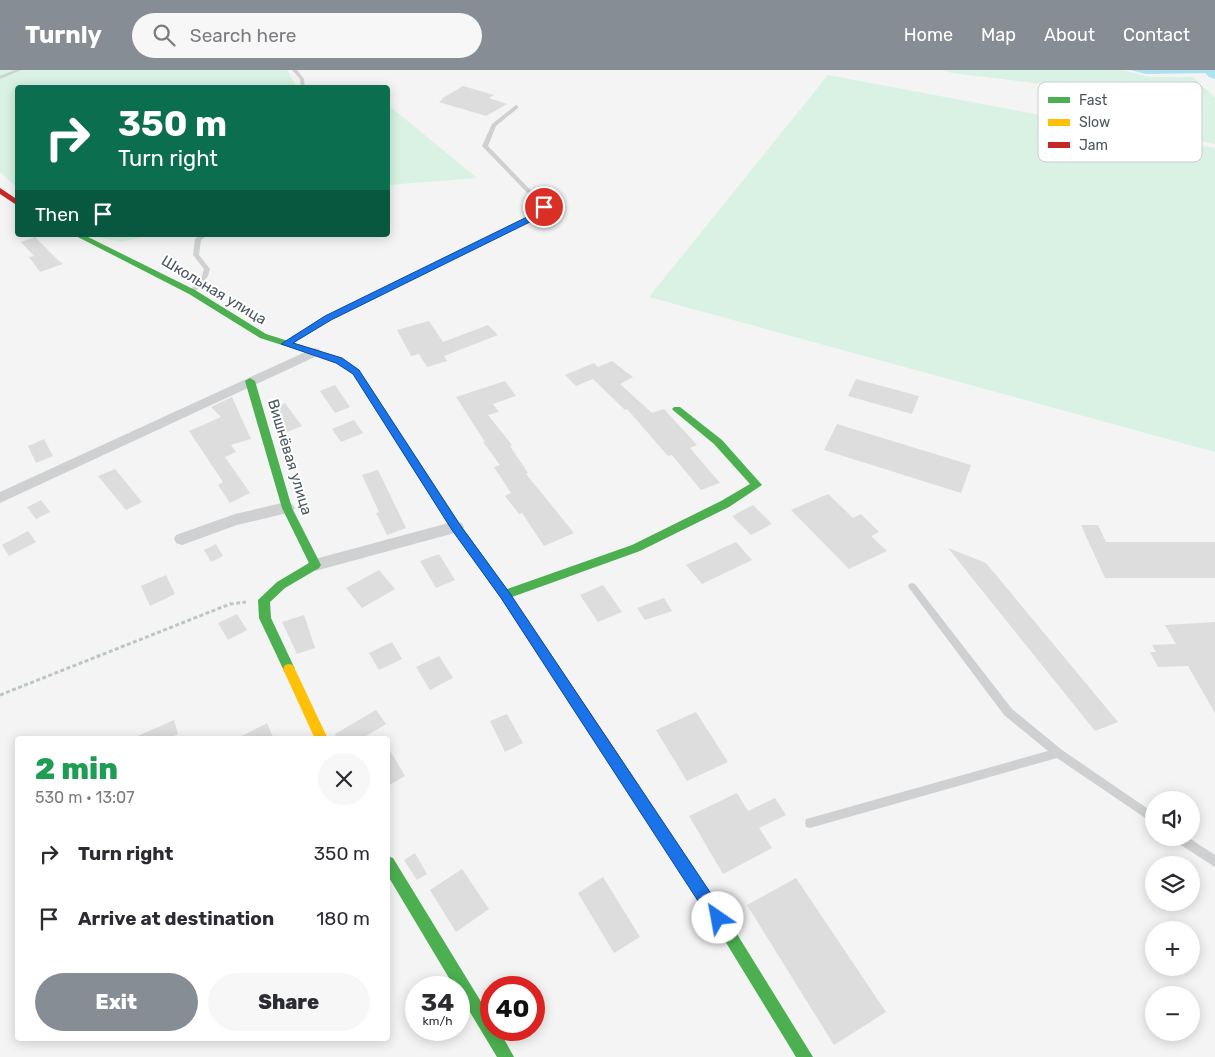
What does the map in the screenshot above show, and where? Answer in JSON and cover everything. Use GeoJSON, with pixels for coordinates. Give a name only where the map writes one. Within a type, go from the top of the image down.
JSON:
{"type":"FeatureCollection","features":[{"type":"Feature","properties":{"kind":"street"},"geometry":{"type":"LineString","coordinates":[[0,190],[15,202]]}},
{"type":"Feature","properties":{"kind":"street","name":"Школьная улица"},"geometry":{"type":"LineString","coordinates":[[82,237],[192,292],[263,336],[339,360],[356,372],[456,528],[505,595],[718,918],[805,1057]]}},
{"type":"Feature","properties":{"kind":"street"},"geometry":{"type":"LineString","coordinates":[[0,498],[314,352]]}},
{"type":"Feature","properties":{"kind":"street","name":"Вишнёвая улица"},"geometry":{"type":"LineString","coordinates":[[250,381],[287,508],[315,565]]}},
{"type":"Feature","properties":{"kind":"street"},"geometry":{"type":"LineString","coordinates":[[505,595],[636,548],[725,504],[757,485],[718,442],[678,409]]}},
{"type":"Feature","properties":{"kind":"street"},"geometry":{"type":"LineString","coordinates":[[182,539],[235,520],[287,508]]}},
{"type":"Feature","properties":{"kind":"street"},"geometry":{"type":"LineString","coordinates":[[321,736],[266,618],[264,600],[281,585],[315,565],[456,528]]}},
{"type":"Feature","properties":{"kind":"street"},"geometry":{"type":"LineString","coordinates":[[390,866],[506,1057]]}},
{"type":"Feature","properties":{"kind":"lane"},"geometry":{"type":"LineString","coordinates":[[0,78],[19,70]]}},
{"type":"Feature","properties":{"kind":"lane"},"geometry":{"type":"LineString","coordinates":[[294,70],[302,79],[303,85]]}},
{"type":"Feature","properties":{"kind":"lane"},"geometry":{"type":"LineString","coordinates":[[286,344],[328,318],[532,218],[544,207],[485,146],[494,124],[516,107]]}},
{"type":"Feature","properties":{"kind":"lane"},"geometry":{"type":"LineString","coordinates":[[192,292],[205,276],[206,269],[196,255],[198,239],[201,237]]}},
{"type":"Feature","properties":{"kind":"lane"},"geometry":{"type":"LineString","coordinates":[[912,586],[1008,712],[1058,753],[1145,813]]}},
{"type":"Feature","properties":{"kind":"lane"},"geometry":{"type":"LineString","coordinates":[[810,823],[1058,753]]}},
{"type":"Feature","properties":{"kind":"lane"},"geometry":{"type":"LineString","coordinates":[[1192,846],[1215,862]]}},
{"type":"Feature","properties":{"kind":"path"},"geometry":{"type":"LineString","coordinates":[[0,695],[230,604],[264,600]]}},
{"type":"Feature","properties":{"kind":"green space"},"geometry":{"type":"Polygon","coordinates":[[[0,70],[287,70],[296,85],[15,85],[15,186],[0,172],[0,70]]]}},
{"type":"Feature","properties":{"kind":"green space"},"geometry":{"type":"Polygon","coordinates":[[[942,70],[1123,70],[1150,77],[1193,77],[1198,82],[1038,82],[1038,84],[952,73],[942,70]]]}},
{"type":"Feature","properties":{"kind":"green space"},"geometry":{"type":"Polygon","coordinates":[[[828,75],[1038,115],[1038,162],[1202,162],[1202,146],[1215,148],[1215,452],[649,297],[828,75]]]}},
{"type":"Feature","properties":{"kind":"green space"},"geometry":{"type":"Polygon","coordinates":[[[1202,86],[1215,98],[1215,144],[1202,141],[1202,86]]]}},
{"type":"Feature","properties":{"kind":"green space"},"geometry":{"type":"Polygon","coordinates":[[[390,107],[477,178],[390,185],[390,107]]]}},
{"type":"Feature","properties":{"kind":"green space"},"geometry":{"type":"Polygon","coordinates":[[[97,237],[142,237],[121,242],[97,237]]]}},
{"type":"Feature","properties":{"kind":"water"},"geometry":{"type":"Polygon","coordinates":[[[1130,70],[1215,70],[1215,73],[1146,74],[1130,70]]]}},
{"type":"Feature","properties":{"kind":"building"},"geometry":{"type":"Polygon","coordinates":[[[463,86],[494,95],[489,98],[507,104],[486,116],[439,102],[463,86]]]}},
{"type":"Feature","properties":{"kind":"building"},"geometry":{"type":"Polygon","coordinates":[[[35,237],[63,264],[40,272],[29,257],[34,256],[21,242],[35,237]]]}},
{"type":"Feature","properties":{"kind":"building"},"geometry":{"type":"Polygon","coordinates":[[[429,321],[443,342],[488,325],[498,335],[444,356],[447,361],[427,367],[419,354],[411,356],[397,330],[429,321]]]}},
{"type":"Feature","properties":{"kind":"building"},"geometry":{"type":"Polygon","coordinates":[[[612,361],[633,377],[620,384],[652,413],[664,409],[697,445],[690,448],[720,483],[701,490],[672,455],[668,456],[627,409],[625,410],[593,379],[576,386],[565,375],[594,363],[598,367],[612,361]]]}},
{"type":"Feature","properties":{"kind":"building"},"geometry":{"type":"Polygon","coordinates":[[[856,379],[919,396],[912,414],[848,396],[856,379]]]}},
{"type":"Feature","properties":{"kind":"building"},"geometry":{"type":"Polygon","coordinates":[[[505,381],[516,396],[493,404],[499,412],[488,415],[512,445],[510,446],[528,473],[526,474],[574,533],[544,546],[522,513],[519,514],[505,496],[511,493],[494,467],[500,465],[483,442],[485,442],[456,397],[505,381]]]}},
{"type":"Feature","properties":{"kind":"building"},"geometry":{"type":"Polygon","coordinates":[[[335,385],[350,407],[335,413],[320,391],[335,385]]]}},
{"type":"Feature","properties":{"kind":"building"},"geometry":{"type":"Polygon","coordinates":[[[232,397],[251,439],[231,445],[236,452],[225,457],[250,493],[230,503],[218,485],[223,482],[189,431],[221,417],[211,407],[232,397]]]}},
{"type":"Feature","properties":{"kind":"building"},"geometry":{"type":"Polygon","coordinates":[[[285,403],[302,426],[287,432],[271,409],[285,403]]]}},
{"type":"Feature","properties":{"kind":"building"},"geometry":{"type":"Polygon","coordinates":[[[354,420],[363,433],[341,442],[332,429],[354,420]]]}},
{"type":"Feature","properties":{"kind":"building"},"geometry":{"type":"Polygon","coordinates":[[[837,424],[971,465],[961,493],[824,450],[837,424]]]}},
{"type":"Feature","properties":{"kind":"building"},"geometry":{"type":"Polygon","coordinates":[[[44,439],[53,456],[36,463],[28,446],[44,439]]]}},
{"type":"Feature","properties":{"kind":"building"},"geometry":{"type":"Polygon","coordinates":[[[115,469],[142,502],[126,510],[98,476],[115,469]]]}},
{"type":"Feature","properties":{"kind":"building"},"geometry":{"type":"Polygon","coordinates":[[[378,470],[406,528],[387,535],[376,513],[379,512],[362,475],[378,470]]]}},
{"type":"Feature","properties":{"kind":"building"},"geometry":{"type":"Polygon","coordinates":[[[828,494],[853,518],[861,514],[879,532],[871,536],[887,551],[849,569],[791,510],[828,494]]]}},
{"type":"Feature","properties":{"kind":"building"},"geometry":{"type":"Polygon","coordinates":[[[41,500],[50,512],[36,519],[27,507],[41,500]]]}},
{"type":"Feature","properties":{"kind":"building"},"geometry":{"type":"Polygon","coordinates":[[[753,505],[772,524],[751,535],[732,516],[753,505]]]}},
{"type":"Feature","properties":{"kind":"building"},"geometry":{"type":"Polygon","coordinates":[[[1081,525],[1098,525],[1106,542],[1215,542],[1215,578],[1105,578],[1081,525]]]}},
{"type":"Feature","properties":{"kind":"building"},"geometry":{"type":"Polygon","coordinates":[[[28,531],[36,542],[9,556],[2,545],[28,531]]]}},
{"type":"Feature","properties":{"kind":"building"},"geometry":{"type":"Polygon","coordinates":[[[736,542],[752,560],[702,584],[686,565],[736,542]]]}},
{"type":"Feature","properties":{"kind":"building"},"geometry":{"type":"Polygon","coordinates":[[[216,544],[223,556],[211,562],[204,550],[216,544]]]}},
{"type":"Feature","properties":{"kind":"building"},"geometry":{"type":"Polygon","coordinates":[[[948,548],[986,563],[1118,722],[1095,731],[948,548]]]}},
{"type":"Feature","properties":{"kind":"building"},"geometry":{"type":"Polygon","coordinates":[[[439,554],[455,580],[436,588],[420,561],[439,554]]]}},
{"type":"Feature","properties":{"kind":"building"},"geometry":{"type":"Polygon","coordinates":[[[379,570],[395,589],[362,608],[346,588],[379,570]]]}},
{"type":"Feature","properties":{"kind":"building"},"geometry":{"type":"Polygon","coordinates":[[[166,575],[175,594],[150,606],[141,586],[166,575]]]}},
{"type":"Feature","properties":{"kind":"building"},"geometry":{"type":"Polygon","coordinates":[[[603,585],[622,612],[598,622],[580,595],[603,585]]]}},
{"type":"Feature","properties":{"kind":"building"},"geometry":{"type":"Polygon","coordinates":[[[664,598],[672,611],[645,620],[637,608],[664,598]]]}},
{"type":"Feature","properties":{"kind":"building"},"geometry":{"type":"Polygon","coordinates":[[[237,614],[247,630],[228,640],[218,623],[237,614]]]}},
{"type":"Feature","properties":{"kind":"building"},"geometry":{"type":"Polygon","coordinates":[[[304,615],[315,648],[297,654],[282,622],[304,615]]]}},
{"type":"Feature","properties":{"kind":"building"},"geometry":{"type":"Polygon","coordinates":[[[1215,622],[1215,713],[1188,666],[1158,667],[1150,652],[1156,652],[1152,645],[1176,644],[1165,625],[1215,622]]]}},
{"type":"Feature","properties":{"kind":"building"},"geometry":{"type":"Polygon","coordinates":[[[392,642],[402,659],[379,670],[369,653],[392,642]]]}},
{"type":"Feature","properties":{"kind":"building"},"geometry":{"type":"Polygon","coordinates":[[[439,656],[453,678],[430,690],[416,667],[439,656]]]}},
{"type":"Feature","properties":{"kind":"building"},"geometry":{"type":"Polygon","coordinates":[[[376,710],[386,724],[366,736],[336,736],[335,734],[376,710]]]}},
{"type":"Feature","properties":{"kind":"building"},"geometry":{"type":"Polygon","coordinates":[[[696,712],[728,762],[687,781],[656,730],[696,712]]]}},
{"type":"Feature","properties":{"kind":"building"},"geometry":{"type":"Polygon","coordinates":[[[507,714],[523,743],[505,752],[490,721],[507,714]]]}},
{"type":"Feature","properties":{"kind":"building"},"geometry":{"type":"Polygon","coordinates":[[[174,720],[178,734],[174,736],[138,736],[174,720]]]}},
{"type":"Feature","properties":{"kind":"building"},"geometry":{"type":"Polygon","coordinates":[[[267,723],[273,736],[242,736],[267,723]]]}},
{"type":"Feature","properties":{"kind":"building"},"geometry":{"type":"Polygon","coordinates":[[[390,750],[405,776],[390,785],[390,750]]]}},
{"type":"Feature","properties":{"kind":"building"},"geometry":{"type":"Polygon","coordinates":[[[737,793],[748,811],[775,798],[786,815],[759,828],[772,848],[723,874],[689,816],[737,793]]]}},
{"type":"Feature","properties":{"kind":"building"},"geometry":{"type":"Polygon","coordinates":[[[415,853],[427,874],[417,880],[404,860],[415,853]]]}},
{"type":"Feature","properties":{"kind":"building"},"geometry":{"type":"Polygon","coordinates":[[[462,869],[489,909],[456,932],[430,890],[462,869]]]}},
{"type":"Feature","properties":{"kind":"building"},"geometry":{"type":"Polygon","coordinates":[[[603,877],[640,937],[614,953],[578,893],[603,877]]]}},
{"type":"Feature","properties":{"kind":"building"},"geometry":{"type":"Polygon","coordinates":[[[796,878],[886,1012],[834,1045],[747,905],[796,878]]]}},
{"type":"Feature","properties":{"kind":"waterway"},"geometry":{"type":"LineString","coordinates":[[1211,70],[1215,74]]}},
{"type":"Feature","properties":{"kind":"traffic: fast"},"geometry":{"type":"LineString","coordinates":[[82,237],[192,292],[263,336],[339,360],[356,372],[456,527],[507,598]]}},
{"type":"Feature","properties":{"kind":"traffic: fast"},"geometry":{"type":"LineString","coordinates":[[250,381],[287,508],[315,565],[281,585],[264,600],[265,618],[289,669]]}},
{"type":"Feature","properties":{"kind":"traffic: fast"},"geometry":{"type":"LineString","coordinates":[[505,595],[636,548],[725,504],[757,485],[718,442],[677,409]]}},
{"type":"Feature","properties":{"kind":"traffic: fast"},"geometry":{"type":"LineString","coordinates":[[613,758],[719,918],[805,1057]]}},
{"type":"Feature","properties":{"kind":"traffic: fast"},"geometry":{"type":"LineString","coordinates":[[390,866],[506,1057]]}},
{"type":"Feature","properties":{"kind":"traffic: slow"},"geometry":{"type":"LineString","coordinates":[[289,669],[321,736]]}},
{"type":"Feature","properties":{"kind":"traffic: jam"},"geometry":{"type":"LineString","coordinates":[[0,190],[15,202]]}},
{"type":"Feature","properties":{"kind":"traffic: jam"},"geometry":{"type":"LineString","coordinates":[[507,598],[613,758]]}},
{"type":"Feature","properties":{"kind":"route"},"geometry":{"type":"LineString","coordinates":[[544,207],[532,218],[328,318],[286,344],[339,360],[356,372],[456,528],[505,595],[718,918]]}}]}
